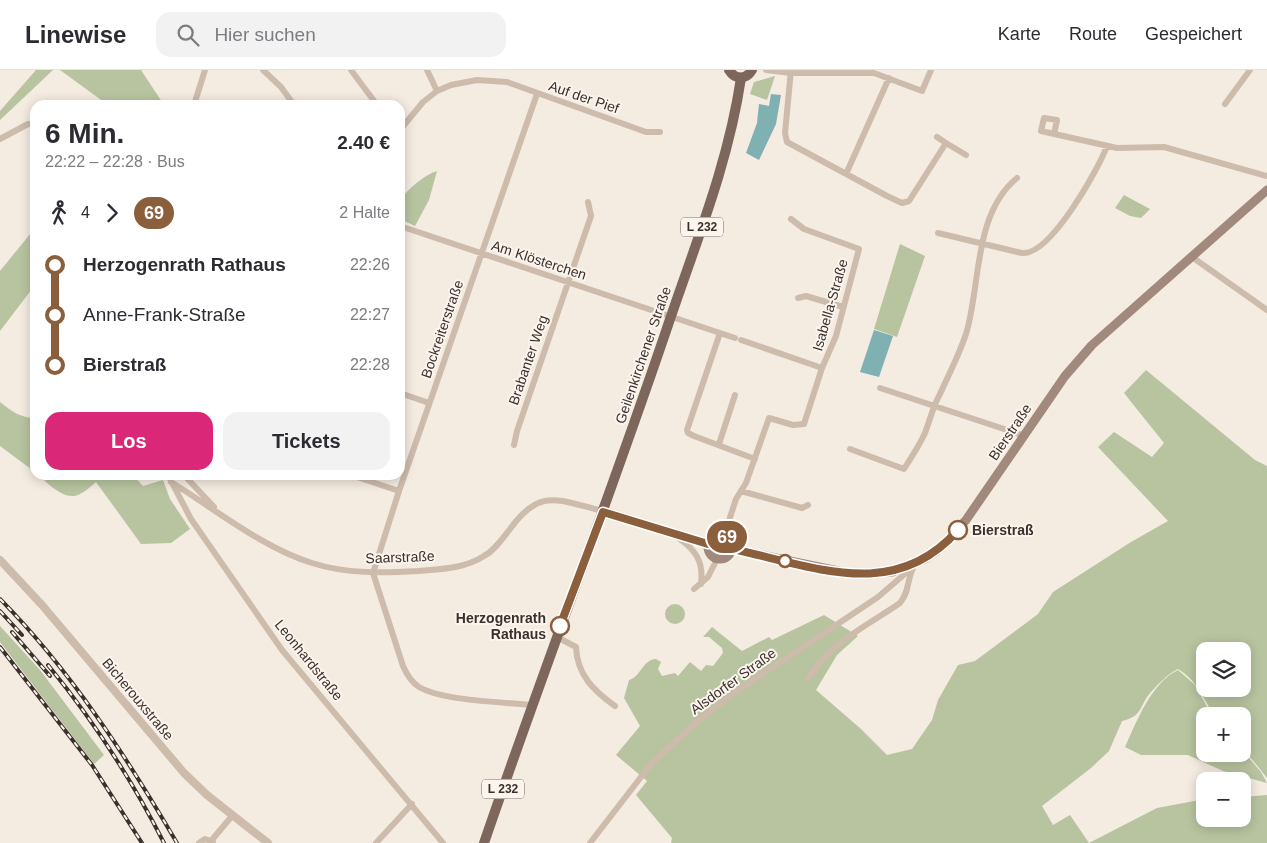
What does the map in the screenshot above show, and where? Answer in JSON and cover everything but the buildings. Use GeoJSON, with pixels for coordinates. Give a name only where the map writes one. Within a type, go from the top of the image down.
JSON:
{"type":"FeatureCollection","features":[{"type":"Feature","properties":{"kind":"main road"},"geometry":{"type":"LineString","coordinates":[[729,70],[733,76],[741,78],[748,76],[752,70]]}},
{"type":"Feature","properties":{"kind":"main road","name":"Geilenkirchener Straße"},"geometry":{"type":"LineString","coordinates":[[484,843],[532,705],[603,512],[719,176],[741,78]]}},
{"type":"Feature","properties":{"kind":"main road","name":"Bierstraße"},"geometry":{"type":"LineString","coordinates":[[732,549],[848,573],[892,572],[914,565],[937,551],[958,529],[1025,436],[1065,376],[1092,345],[1267,190]]}},
{"type":"Feature","properties":{"kind":"main road"},"geometry":{"type":"LineString","coordinates":[[603,512],[708,544]]}},
{"type":"Feature","properties":{"kind":"main road"},"geometry":{"type":"LineString","coordinates":[[724,536],[731,541],[732,549],[725,559],[716,559],[710,555],[708,544],[713,537],[724,536]]}},
{"type":"Feature","properties":{"kind":"street"},"geometry":{"type":"LineString","coordinates":[[195,100],[204,70]]}},
{"type":"Feature","properties":{"kind":"street"},"geometry":{"type":"LineString","coordinates":[[263,70],[281,87],[290,100]]}},
{"type":"Feature","properties":{"kind":"street"},"geometry":{"type":"LineString","coordinates":[[351,70],[373,100]]}},
{"type":"Feature","properties":{"kind":"street"},"geometry":{"type":"LineString","coordinates":[[427,70],[437,91]]}},
{"type":"Feature","properties":{"kind":"street"},"geometry":{"type":"LineString","coordinates":[[766,70],[865,72],[889,78],[922,91],[931,70]]}},
{"type":"Feature","properties":{"kind":"street"},"geometry":{"type":"LineString","coordinates":[[1225,104],[1250,70]]}},
{"type":"Feature","properties":{"kind":"street"},"geometry":{"type":"LineString","coordinates":[[791,72],[785,133],[787,142],[887,196],[905,203],[912,198],[946,143]]}},
{"type":"Feature","properties":{"kind":"street"},"geometry":{"type":"LineString","coordinates":[[846,174],[889,78]]}},
{"type":"Feature","properties":{"kind":"street","name":"Auf der Pief"},"geometry":{"type":"LineString","coordinates":[[405,124],[423,102],[437,91],[462,82],[487,80],[507,82],[646,132],[660,132]]}},
{"type":"Feature","properties":{"kind":"street","name":"Bockreiterstraße"},"geometry":{"type":"LineString","coordinates":[[405,471],[538,94]]}},
{"type":"Feature","properties":{"kind":"street"},"geometry":{"type":"LineString","coordinates":[[0,139],[30,124]]}},
{"type":"Feature","properties":{"kind":"street"},"geometry":{"type":"LineString","coordinates":[[1054,134],[1107,146],[1126,148],[1164,147],[1267,176]]}},
{"type":"Feature","properties":{"kind":"street"},"geometry":{"type":"LineString","coordinates":[[937,137],[966,155]]}},
{"type":"Feature","properties":{"kind":"street"},"geometry":{"type":"LineString","coordinates":[[938,232],[1022,253],[1032,252],[1054,232],[1078,202],[1090,185],[1107,146]]}},
{"type":"Feature","properties":{"kind":"street"},"geometry":{"type":"LineString","coordinates":[[850,450],[904,470],[924,434],[934,406],[952,372],[967,331],[982,244],[999,202],[1007,187],[1017,178]]}},
{"type":"Feature","properties":{"kind":"street","name":"Brabanter Weg"},"geometry":{"type":"LineString","coordinates":[[514,446],[517,431],[591,216],[588,202]]}},
{"type":"Feature","properties":{"kind":"street","name":"Isabella-Straße"},"geometry":{"type":"LineString","coordinates":[[754,459],[769,418],[797,426],[804,424],[822,368],[836,336],[859,249],[804,229],[791,219]]}},
{"type":"Feature","properties":{"kind":"street","name":"Am Klösterchen"},"geometry":{"type":"LineString","coordinates":[[405,228],[822,368]]}},
{"type":"Feature","properties":{"kind":"street"},"geometry":{"type":"LineString","coordinates":[[1192,257],[1267,310]]}},
{"type":"Feature","properties":{"kind":"street"},"geometry":{"type":"LineString","coordinates":[[798,298],[806,296],[843,307]]}},
{"type":"Feature","properties":{"kind":"street"},"geometry":{"type":"LineString","coordinates":[[720,333],[687,426],[688,433],[754,459],[736,499],[724,536]]}},
{"type":"Feature","properties":{"kind":"street"},"geometry":{"type":"LineString","coordinates":[[880,388],[1025,436]]}},
{"type":"Feature","properties":{"kind":"street"},"geometry":{"type":"LineString","coordinates":[[405,395],[429,403]]}},
{"type":"Feature","properties":{"kind":"street"},"geometry":{"type":"LineString","coordinates":[[719,444],[735,395]]}},
{"type":"Feature","properties":{"kind":"street","name":"Leonhardstraße"},"geometry":{"type":"LineString","coordinates":[[170,480],[191,519],[287,655],[443,843]]}},
{"type":"Feature","properties":{"kind":"street","name":"Saarstraße"},"geometry":{"type":"LineString","coordinates":[[172,480],[226,519],[298,558],[313,564],[373,573],[450,568],[475,561],[498,545],[527,508],[545,500],[603,512]]}},
{"type":"Feature","properties":{"kind":"street"},"geometry":{"type":"LineString","coordinates":[[189,480],[226,519]]}},
{"type":"Feature","properties":{"kind":"street"},"geometry":{"type":"LineString","coordinates":[[365,480],[398,491]]}},
{"type":"Feature","properties":{"kind":"street","name":"Bockreiterstraße"},"geometry":{"type":"LineString","coordinates":[[373,573],[402,480]]}},
{"type":"Feature","properties":{"kind":"street"},"geometry":{"type":"LineString","coordinates":[[741,491],[802,508],[808,504]]}},
{"type":"Feature","properties":{"kind":"street"},"geometry":{"type":"LineString","coordinates":[[667,530],[686,543],[697,555],[702,569],[701,584]]}},
{"type":"Feature","properties":{"kind":"street"},"geometry":{"type":"LineString","coordinates":[[694,589],[708,577],[716,559]]}},
{"type":"Feature","properties":{"kind":"street","name":"Bicherouxstraße"},"geometry":{"type":"LineString","coordinates":[[0,560],[42,605],[184,773],[232,816],[268,843]]}},
{"type":"Feature","properties":{"kind":"street"},"geometry":{"type":"LineString","coordinates":[[808,678],[820,660],[834,646],[900,603],[908,593],[908,580],[914,565]]}},
{"type":"Feature","properties":{"kind":"street","name":"Alsdorfer Straße"},"geometry":{"type":"LineString","coordinates":[[590,843],[652,764],[700,719],[733,694],[878,597],[914,565]]}},
{"type":"Feature","properties":{"kind":"street"},"geometry":{"type":"LineString","coordinates":[[373,573],[402,666],[410,680],[420,688],[442,695],[532,705]]}},
{"type":"Feature","properties":{"kind":"street"},"geometry":{"type":"LineString","coordinates":[[557,637],[576,647],[577,659],[585,680],[615,706]]}},
{"type":"Feature","properties":{"kind":"street"},"geometry":{"type":"LineString","coordinates":[[376,843],[412,804]]}},
{"type":"Feature","properties":{"kind":"street"},"geometry":{"type":"LineString","coordinates":[[199,843],[205,839],[212,842],[232,816]]}},
{"type":"Feature","properties":{"kind":"green space"},"geometry":{"type":"Polygon","coordinates":[[[36,70],[53,70],[0,120],[0,111],[36,70]]]}},
{"type":"Feature","properties":{"kind":"green space"},"geometry":{"type":"Polygon","coordinates":[[[60,70],[141,70],[161,100],[101,100],[60,70]]]}},
{"type":"Feature","properties":{"kind":"green space"},"geometry":{"type":"Polygon","coordinates":[[[775,76],[767,100],[750,94],[754,82],[775,76]]]}},
{"type":"Feature","properties":{"kind":"green space"},"geometry":{"type":"Polygon","coordinates":[[[437,171],[429,200],[415,226],[405,221],[405,194],[427,176],[437,171]]]}},
{"type":"Feature","properties":{"kind":"green space"},"geometry":{"type":"Polygon","coordinates":[[[1124,195],[1150,209],[1141,218],[1130,216],[1115,208],[1124,195]]]}},
{"type":"Feature","properties":{"kind":"green space"},"geometry":{"type":"Polygon","coordinates":[[[30,234],[30,292],[0,331],[0,271],[30,234]]]}},
{"type":"Feature","properties":{"kind":"green space"},"geometry":{"type":"Polygon","coordinates":[[[900,244],[925,256],[897,337],[874,329],[900,244]]]}},
{"type":"Feature","properties":{"kind":"green space"},"geometry":{"type":"Polygon","coordinates":[[[1146,370],[1255,460],[1267,466],[1267,778],[1251,758],[1251,707],[1209,707],[1203,697],[1251,697],[1251,642],[1196,642],[1196,686],[1185,673],[1178,669],[1167,676],[1147,697],[1138,713],[1122,721],[1109,751],[1091,768],[1042,806],[1053,825],[1070,815],[1089,843],[671,843],[672,838],[636,795],[647,781],[616,755],[640,726],[624,698],[629,680],[636,676],[644,665],[651,660],[656,659],[661,662],[658,669],[662,676],[675,673],[678,676],[690,662],[701,671],[706,665],[713,666],[723,653],[722,648],[709,637],[703,637],[712,627],[742,651],[769,637],[772,640],[824,615],[858,636],[837,655],[816,690],[861,729],[887,755],[912,749],[932,720],[938,700],[958,665],[975,661],[1038,614],[1053,592],[1131,542],[1168,521],[1098,447],[1114,432],[1152,457],[1164,443],[1124,393],[1146,370]]]}},
{"type":"Feature","properties":{"kind":"green space"},"geometry":{"type":"Polygon","coordinates":[[[0,402],[16,413],[30,418],[30,468],[0,446],[0,402]]]}},
{"type":"Feature","properties":{"kind":"green space"},"geometry":{"type":"Polygon","coordinates":[[[44,480],[138,480],[143,486],[163,480],[170,499],[190,529],[171,543],[141,544],[96,482],[80,494],[74,496],[63,494],[44,480]]]}},
{"type":"Feature","properties":{"kind":"green space"},"geometry":{"type":"Polygon","coordinates":[[[671,604],[679,604],[685,610],[685,618],[679,624],[671,624],[665,618],[665,610],[671,604]]]}},
{"type":"Feature","properties":{"kind":"green space"},"geometry":{"type":"Polygon","coordinates":[[[0,626],[40,670],[104,755],[94,764],[0,642],[0,626]]]}},
{"type":"Feature","properties":{"kind":"green space"},"geometry":{"type":"Polygon","coordinates":[[[1178,670],[1195,685],[1196,697],[1202,697],[1207,707],[1196,707],[1196,759],[1188,755],[1141,755],[1125,747],[1146,704],[1168,676],[1178,670]]]}},
{"type":"Feature","properties":{"kind":"green space"},"geometry":{"type":"Polygon","coordinates":[[[1251,760],[1267,783],[1251,779],[1251,772],[1223,771],[1203,762],[1251,762],[1251,760]]]}},
{"type":"Feature","properties":{"kind":"green space"},"geometry":{"type":"Polygon","coordinates":[[[1267,795],[1267,843],[1089,843],[1157,808],[1196,801],[1196,827],[1251,827],[1251,796],[1267,795]]]}},
{"type":"Feature","properties":{"kind":"water"},"geometry":{"type":"Polygon","coordinates":[[[771,94],[781,95],[776,124],[759,160],[746,153],[757,123],[759,104],[769,106],[771,94]]]}},
{"type":"Feature","properties":{"kind":"water"},"geometry":{"type":"Polygon","coordinates":[[[874,330],[893,336],[879,377],[860,372],[874,330]]]}},
{"type":"Feature","properties":{"kind":"railway"},"geometry":{"type":"LineString","coordinates":[[0,599],[50,655],[96,715],[138,778],[177,843]]}},
{"type":"Feature","properties":{"kind":"railway"},"geometry":{"type":"LineString","coordinates":[[0,611],[22,635]]}},
{"type":"Feature","properties":{"kind":"railway"},"geometry":{"type":"LineString","coordinates":[[12,632],[50,676]]}},
{"type":"Feature","properties":{"kind":"railway"},"geometry":{"type":"LineString","coordinates":[[0,647],[92,765],[142,843]]}},
{"type":"Feature","properties":{"kind":"railway"},"geometry":{"type":"LineString","coordinates":[[48,665],[81,707],[111,751],[139,796],[164,843]]}},
{"type":"Feature","properties":{"kind":"bus line","name":"69"},"geometry":{"type":"LineString","coordinates":[[560,626],[603,512],[708,544],[713,537],[721,535],[731,541],[732,549],[848,573],[892,572],[914,565],[937,551],[958,530]]}},
{"type":"Feature","properties":{"kind":"place","name":"Bierstraß"},"geometry":{"type":"Point","coordinates":[958,530]}},
{"type":"Feature","properties":{"kind":"place","name":"Herzogenrath Rathaus"},"geometry":{"type":"Point","coordinates":[560,626]}}]}
